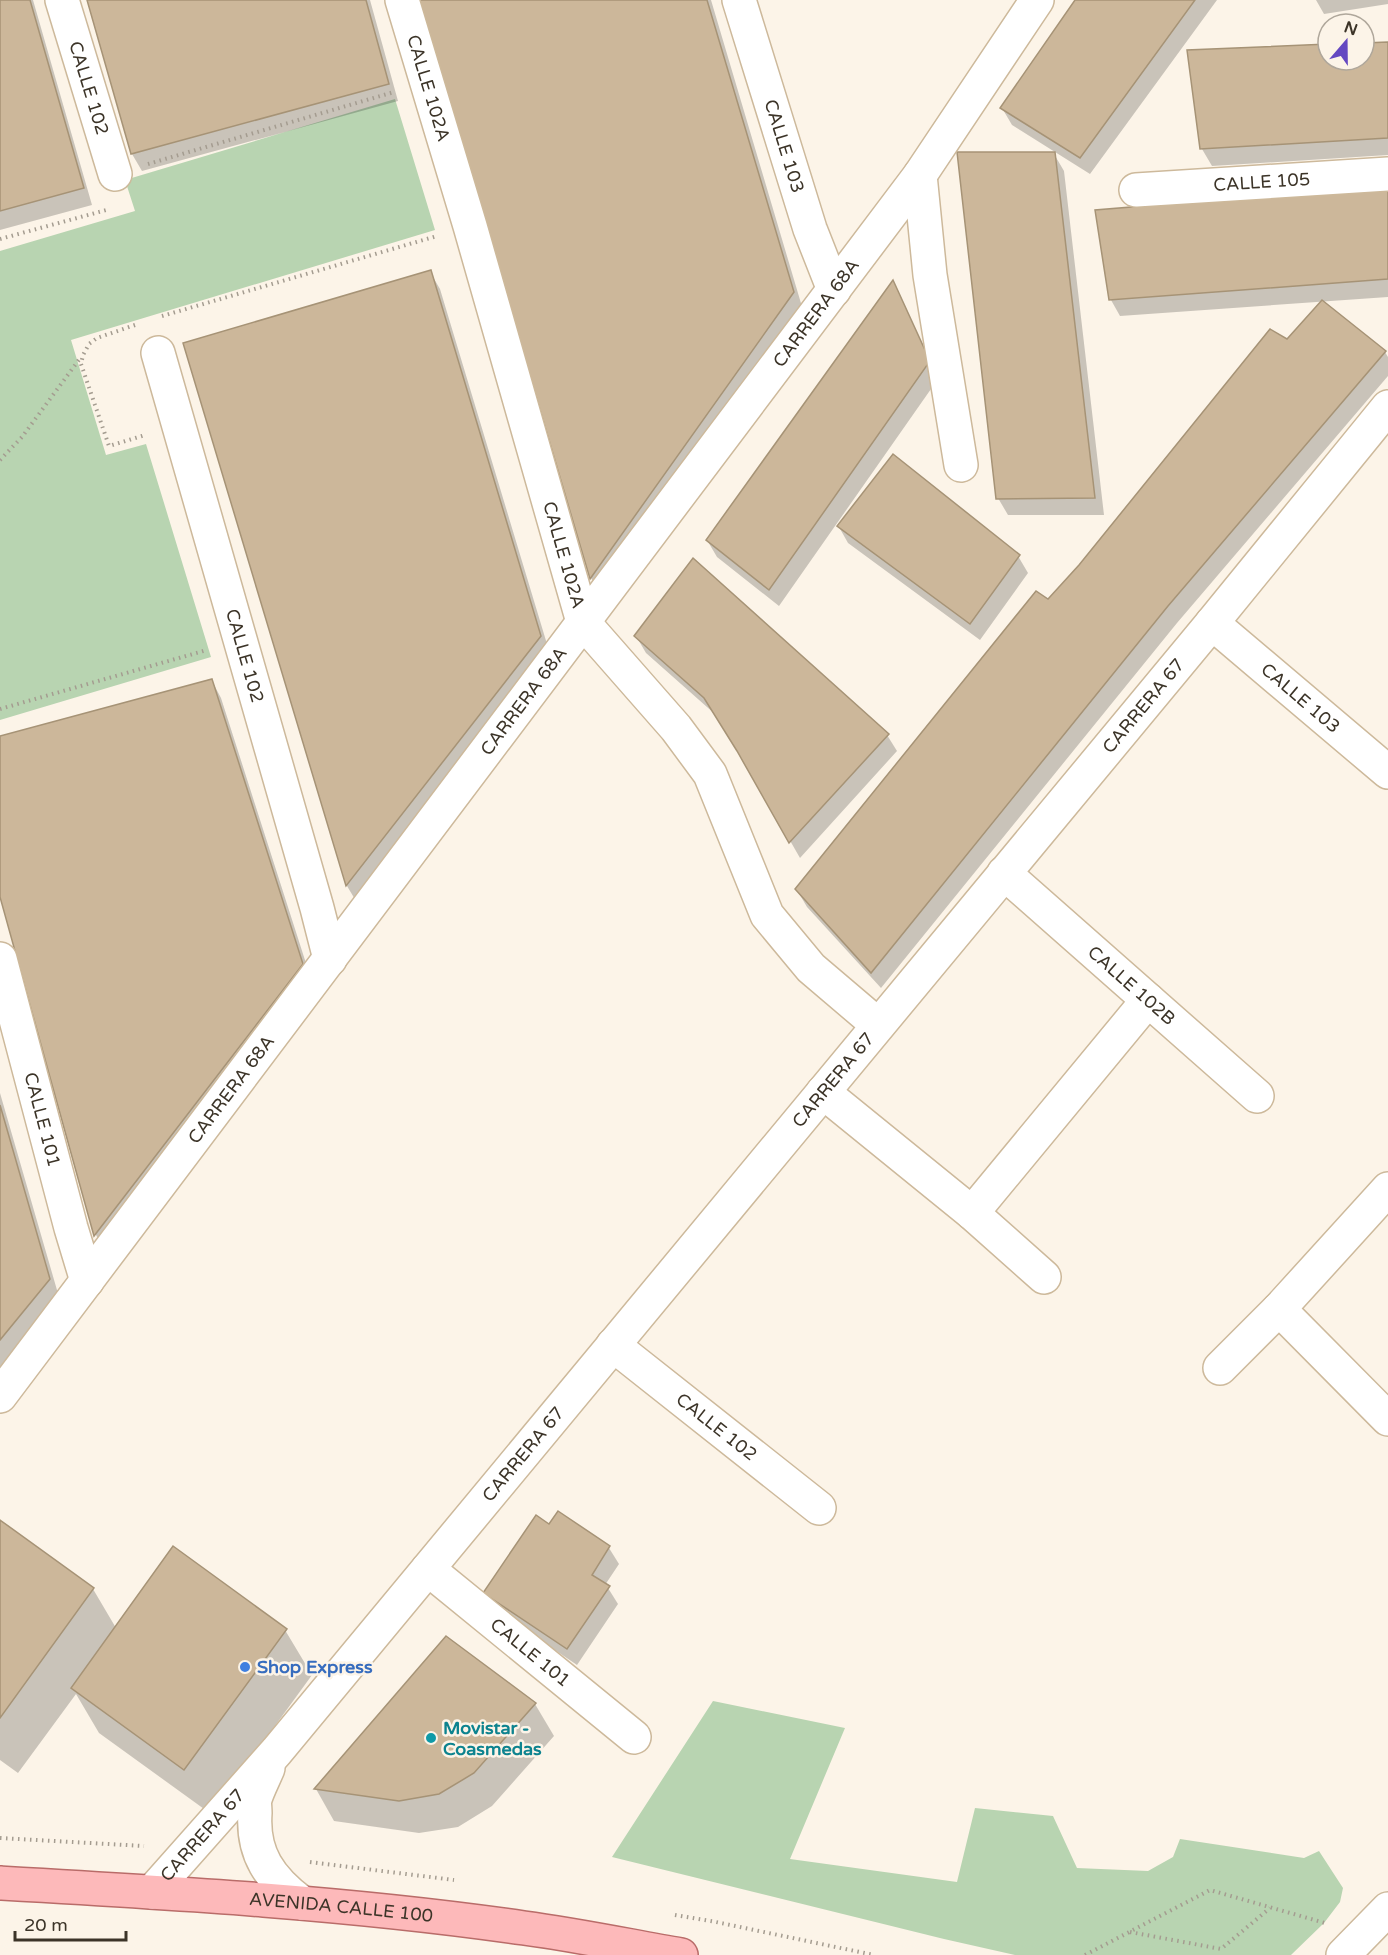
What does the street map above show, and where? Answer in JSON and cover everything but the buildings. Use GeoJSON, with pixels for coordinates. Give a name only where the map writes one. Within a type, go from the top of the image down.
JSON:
{"type":"FeatureCollection","features":[{"type":"Feature","properties":{"kind":"main road","name":"AVENIDA CALLE 100"},"geometry":{"type":"LineString","coordinates":[[0,1883],[302,1903],[524,1928],[681,1955]]}},
{"type":"Feature","properties":{"kind":"street","name":"CALLE 102"},"geometry":{"type":"LineString","coordinates":[[62,0],[116,174]]}},
{"type":"Feature","properties":{"kind":"street","name":"CALLE 102A"},"geometry":{"type":"LineString","coordinates":[[402,0],[583,622],[676,728],[710,774],[767,915],[811,968],[878,1026]]}},
{"type":"Feature","properties":{"kind":"street","name":"CALLE 103"},"geometry":{"type":"LineString","coordinates":[[739,0],[810,229],[834,290]]}},
{"type":"Feature","properties":{"kind":"street","name":"CARRERA 68A"},"geometry":{"type":"LineString","coordinates":[[0,1396],[920,175],[1037,0]]}},
{"type":"Feature","properties":{"kind":"street","name":"CALLE 105"},"geometry":{"type":"LineString","coordinates":[[1136,190],[1388,174]]}},
{"type":"Feature","properties":{"kind":"street"},"geometry":{"type":"LineString","coordinates":[[920,175],[930,275],[961,465]]}},
{"type":"Feature","properties":{"kind":"street","name":"CALLE 102"},"geometry":{"type":"LineString","coordinates":[[158,354],[330,959]]}},
{"type":"Feature","properties":{"kind":"street","name":"CARRERA 67"},"geometry":{"type":"LineString","coordinates":[[152,1892],[277,1750],[428,1569],[1212,623],[1388,407]]}},
{"type":"Feature","properties":{"kind":"street","name":"CALLE 103"},"geometry":{"type":"LineString","coordinates":[[1212,623],[1388,772]]}},
{"type":"Feature","properties":{"kind":"street","name":"CALLE 102B"},"geometry":{"type":"LineString","coordinates":[[1004,873],[1257,1096]]}},
{"type":"Feature","properties":{"kind":"street","name":"CALLE 101"},"geometry":{"type":"LineString","coordinates":[[0,959],[87,1281]]}},
{"type":"Feature","properties":{"kind":"street"},"geometry":{"type":"LineString","coordinates":[[972,1213],[1148,999]]}},
{"type":"Feature","properties":{"kind":"street"},"geometry":{"type":"LineString","coordinates":[[823,1092],[972,1213],[1044,1277]]}},
{"type":"Feature","properties":{"kind":"street"},"geometry":{"type":"LineString","coordinates":[[1220,1368],[1280,1309],[1388,1189]]}},
{"type":"Feature","properties":{"kind":"street"},"geometry":{"type":"LineString","coordinates":[[1280,1309],[1388,1419]]}},
{"type":"Feature","properties":{"kind":"street","name":"CALLE 102"},"geometry":{"type":"LineString","coordinates":[[613,1345],[819,1508]]}},
{"type":"Feature","properties":{"kind":"street","name":"CALLE 101"},"geometry":{"type":"LineString","coordinates":[[428,1569],[634,1737]]}},
{"type":"Feature","properties":{"kind":"street","name":"CARRERA 67"},"geometry":{"type":"LineString","coordinates":[[277,1750],[255,1799],[254,1828],[261,1857],[271,1875],[285,1891],[302,1903]]}},
{"type":"Feature","properties":{"kind":"street"},"geometry":{"type":"LineString","coordinates":[[1353,1944],[1388,1909]]}},
{"type":"Feature","properties":{"kind":"path"},"geometry":{"type":"LineString","coordinates":[[116,174],[427,83]]}},
{"type":"Feature","properties":{"kind":"path"},"geometry":{"type":"LineString","coordinates":[[0,239],[114,208]]}},
{"type":"Feature","properties":{"kind":"path"},"geometry":{"type":"LineString","coordinates":[[0,459],[22,437],[83,355]]}},
{"type":"Feature","properties":{"kind":"path"},"geometry":{"type":"LineString","coordinates":[[0,1838],[122,1844]]}},
{"type":"Feature","properties":{"kind":"path"},"geometry":{"type":"LineString","coordinates":[[1085,1955],[1210,1890],[1271,1908],[1353,1944]]}},
{"type":"Feature","properties":{"kind":"path"},"geometry":{"type":"LineString","coordinates":[[1129,1932],[1221,1949],[1271,1908]]}},
{"type":"Feature","properties":{"kind":"green space"},"geometry":{"type":"Polygon","coordinates":[[[395,99],[435,230],[71,340],[106,455],[146,444],[211,657],[0,720],[0,251],[135,211],[125,180],[395,99]]]}},
{"type":"Feature","properties":{"kind":"green space"},"geometry":{"type":"Polygon","coordinates":[[[713,1701],[845,1728],[790,1859],[957,1882],[975,1808],[1053,1816],[1077,1868],[1148,1871],[1173,1857],[1180,1839],[1304,1858],[1319,1851],[1343,1888],[1340,1902],[1324,1923],[1291,1955],[1015,1955],[612,1857],[713,1701]]]}},
{"type":"Feature","properties":{"kind":"place","name":"Shop Express"},"geometry":{"type":"Point","coordinates":[245,1667]}},
{"type":"Feature","properties":{"kind":"place","name":"Movistar - Coasmedas"},"geometry":{"type":"Point","coordinates":[431,1738]}}]}
